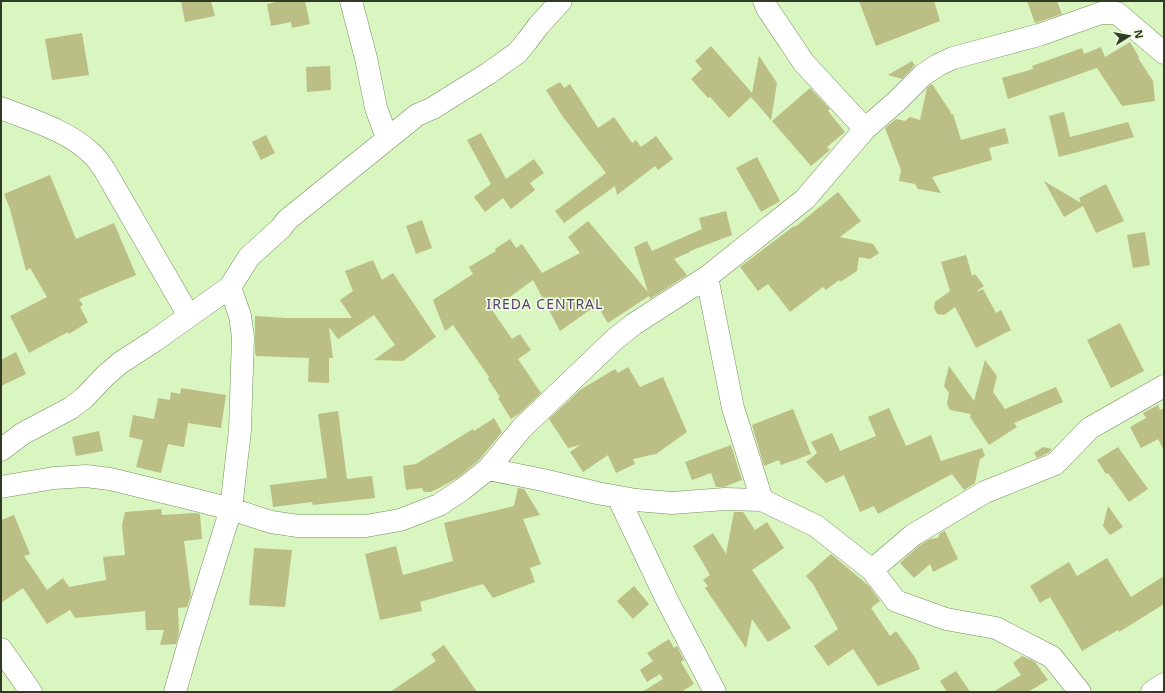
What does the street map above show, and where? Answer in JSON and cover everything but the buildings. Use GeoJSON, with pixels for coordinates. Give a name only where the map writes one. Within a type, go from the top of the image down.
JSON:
{"type":"FeatureCollection","features":[{"type":"Feature","properties":{"kind":"street"},"geometry":{"type":"LineString","coordinates":[[351,1],[366,58],[376,108],[387,138]]}},
{"type":"Feature","properties":{"kind":"street"},"geometry":{"type":"LineString","coordinates":[[1,450],[22,434],[71,408],[84,398],[120,362],[154,341],[230,287],[249,257],[281,228],[287,220],[372,153],[387,138],[417,115],[433,108],[489,73],[517,53],[528,41],[539,25],[561,1]]}},
{"type":"Feature","properties":{"kind":"street"},"geometry":{"type":"LineString","coordinates":[[764,1],[767,8],[804,63],[865,129]]}},
{"type":"Feature","properties":{"kind":"street"},"geometry":{"type":"LineString","coordinates":[[1,487],[54,478],[86,476],[157,490],[231,509],[271,522],[298,526],[366,526],[400,520],[439,505],[463,489],[488,469],[522,428],[616,338],[634,324],[707,276],[805,199],[865,129],[897,101],[923,75],[938,65],[953,58],[1039,35],[1116,7],[1164,53]]}},
{"type":"Feature","properties":{"kind":"street"},"geometry":{"type":"LineString","coordinates":[[1,108],[62,133],[84,147],[93,155],[104,169],[189,316]]}},
{"type":"Feature","properties":{"kind":"street"},"geometry":{"type":"LineString","coordinates":[[707,276],[733,408],[762,500]]}},
{"type":"Feature","properties":{"kind":"street"},"geometry":{"type":"LineString","coordinates":[[175,692],[231,509],[240,430],[243,337],[240,316],[230,287]]}},
{"type":"Feature","properties":{"kind":"street"},"geometry":{"type":"LineString","coordinates":[[872,570],[913,535],[985,492],[1055,464],[1090,428],[1164,386]]}},
{"type":"Feature","properties":{"kind":"street"},"geometry":{"type":"LineString","coordinates":[[488,469],[618,497],[672,503],[725,499],[762,500],[816,526],[872,570],[896,601],[946,619],[996,628],[1052,657],[1080,692]]}},
{"type":"Feature","properties":{"kind":"street"},"geometry":{"type":"LineString","coordinates":[[618,497],[667,600],[715,692]]}},
{"type":"Feature","properties":{"kind":"street"},"geometry":{"type":"LineString","coordinates":[[1,649],[32,692]]}},
{"type":"Feature","properties":{"kind":"street"},"geometry":{"type":"LineString","coordinates":[[1152,692],[1164,684]]}},
{"type":"Feature","properties":{"kind":"district","name":"IREDA CENTRAL"},"geometry":{"type":"Point","coordinates":[545,303]}}]}
